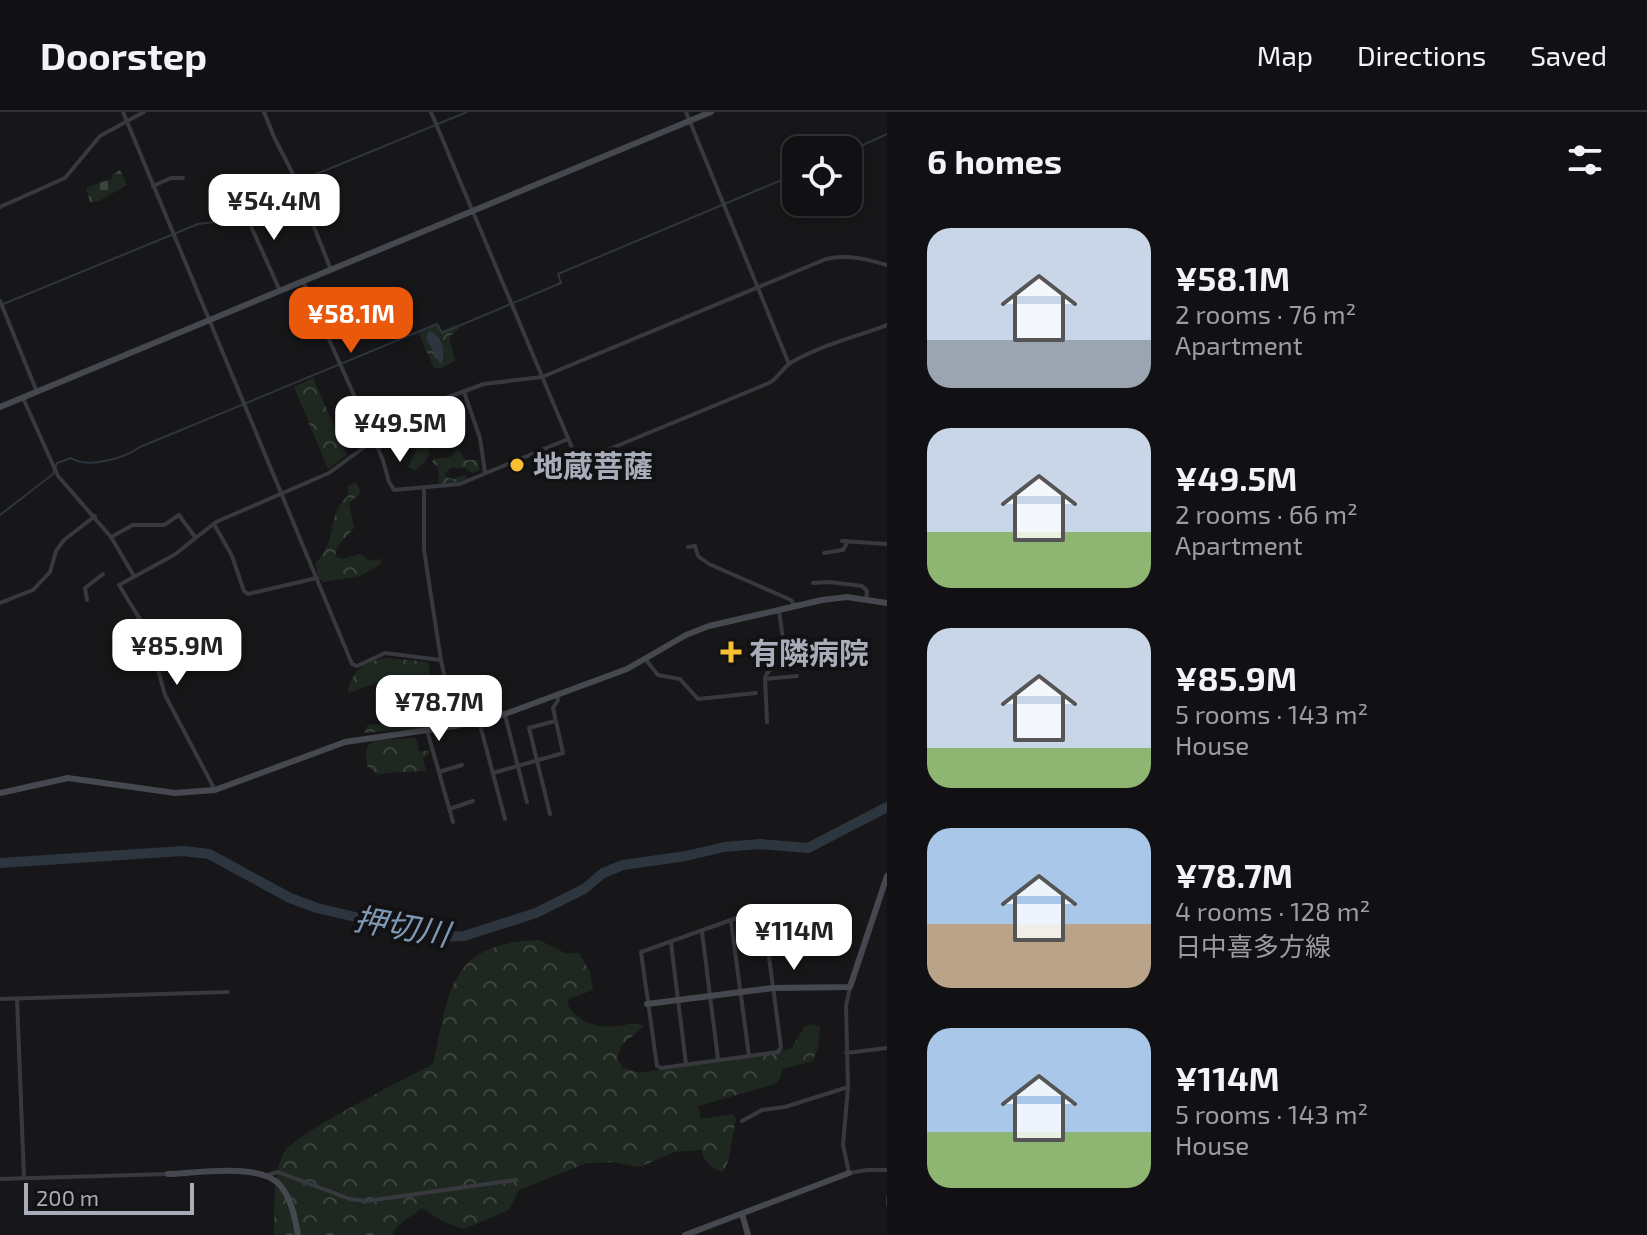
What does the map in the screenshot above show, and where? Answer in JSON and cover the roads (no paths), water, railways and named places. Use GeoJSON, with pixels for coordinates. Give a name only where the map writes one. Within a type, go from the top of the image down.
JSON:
{"type":"FeatureCollection","features":[{"type":"Feature","properties":{"kind":"street"},"geometry":{"type":"LineString","coordinates":[[123,112],[352,664],[357,666],[385,653],[441,660]]}},
{"type":"Feature","properties":{"kind":"street"},"geometry":{"type":"LineString","coordinates":[[0,207],[65,178],[100,136],[144,112]]}},
{"type":"Feature","properties":{"kind":"street"},"geometry":{"type":"LineString","coordinates":[[264,112],[294,176],[331,270]]}},
{"type":"Feature","properties":{"kind":"street"},"geometry":{"type":"LineString","coordinates":[[431,112],[578,462],[769,383],[789,364],[820,347],[887,325]]}},
{"type":"Feature","properties":{"kind":"street"},"geometry":{"type":"LineString","coordinates":[[686,112],[789,364]]}},
{"type":"Feature","properties":{"kind":"street"},"geometry":{"type":"LineString","coordinates":[[0,407],[711,112]]}},
{"type":"Feature","properties":{"kind":"street"},"geometry":{"type":"LineString","coordinates":[[153,186],[171,178],[183,178]]}},
{"type":"Feature","properties":{"kind":"street"},"geometry":{"type":"LineString","coordinates":[[242,206],[280,291]]}},
{"type":"Feature","properties":{"kind":"street"},"geometry":{"type":"LineString","coordinates":[[215,790],[165,695],[155,652],[140,618],[119,585],[162,562],[214,524],[329,473],[433,400],[498,381],[542,377],[826,259],[860,257],[887,265]]}},
{"type":"Feature","properties":{"kind":"street"},"geometry":{"type":"LineString","coordinates":[[303,281],[383,460],[392,489],[460,484],[568,439]]}},
{"type":"Feature","properties":{"kind":"street"},"geometry":{"type":"LineString","coordinates":[[0,301],[37,392]]}},
{"type":"Feature","properties":{"kind":"street"},"geometry":{"type":"LineString","coordinates":[[464,392],[480,438],[485,473]]}},
{"type":"Feature","properties":{"kind":"street"},"geometry":{"type":"LineString","coordinates":[[23,398],[58,476],[111,537],[134,576]]}},
{"type":"Feature","properties":{"kind":"street"},"geometry":{"type":"LineString","coordinates":[[424,488],[424,550],[455,726]]}},
{"type":"Feature","properties":{"kind":"street"},"geometry":{"type":"LineString","coordinates":[[111,537],[133,525],[164,525],[179,515],[195,537]]}},
{"type":"Feature","properties":{"kind":"street"},"geometry":{"type":"LineString","coordinates":[[0,603],[33,590],[50,572],[56,551],[64,540],[95,516]]}},
{"type":"Feature","properties":{"kind":"street"},"geometry":{"type":"LineString","coordinates":[[214,524],[248,594],[317,578]]}},
{"type":"Feature","properties":{"kind":"street"},"geometry":{"type":"LineString","coordinates":[[824,553],[843,550],[845,541],[887,544]]}},
{"type":"Feature","properties":{"kind":"street"},"geometry":{"type":"LineString","coordinates":[[688,547],[695,546],[698,556],[709,564],[791,600],[795,606]]}},
{"type":"Feature","properties":{"kind":"street"},"geometry":{"type":"LineString","coordinates":[[87,600],[85,588],[103,574]]}},
{"type":"Feature","properties":{"kind":"street"},"geometry":{"type":"LineString","coordinates":[[813,583],[862,586],[867,591],[866,600]]}},
{"type":"Feature","properties":{"kind":"street"},"geometry":{"type":"LineString","coordinates":[[0,793],[68,778],[175,793],[215,790],[334,745],[362,738],[455,726],[505,714],[627,669],[700,629],[830,599],[887,603]]}},
{"type":"Feature","properties":{"kind":"street"},"geometry":{"type":"LineString","coordinates":[[767,722],[766,673],[785,658],[779,610]]}},
{"type":"Feature","properties":{"kind":"street"},"geometry":{"type":"LineString","coordinates":[[121,632],[140,618]]}},
{"type":"Feature","properties":{"kind":"street"},"geometry":{"type":"LineString","coordinates":[[646,660],[658,675],[680,679],[698,699],[756,693]]}},
{"type":"Feature","properties":{"kind":"street"},"geometry":{"type":"LineString","coordinates":[[765,679],[797,676]]}},
{"type":"Feature","properties":{"kind":"street"},"geometry":{"type":"LineString","coordinates":[[493,773],[563,753],[553,708],[558,700],[557,695]]}},
{"type":"Feature","properties":{"kind":"street"},"geometry":{"type":"LineString","coordinates":[[505,714],[527,802]]}},
{"type":"Feature","properties":{"kind":"street"},"geometry":{"type":"LineString","coordinates":[[479,721],[505,819]]}},
{"type":"Feature","properties":{"kind":"street"},"geometry":{"type":"LineString","coordinates":[[550,814],[529,728],[555,721]]}},
{"type":"Feature","properties":{"kind":"street"},"geometry":{"type":"LineString","coordinates":[[427,730],[453,822]]}},
{"type":"Feature","properties":{"kind":"street"},"geometry":{"type":"LineString","coordinates":[[439,772],[462,765]]}},
{"type":"Feature","properties":{"kind":"street"},"geometry":{"type":"LineString","coordinates":[[449,809],[473,801]]}},
{"type":"Feature","properties":{"kind":"street"},"geometry":{"type":"LineString","coordinates":[[849,1173],[843,1145],[848,1087],[846,1006],[887,876]]}},
{"type":"Feature","properties":{"kind":"street"},"geometry":{"type":"LineString","coordinates":[[759,910],[763,912],[781,1047],[778,1052],[661,1068],[657,1066],[641,952],[702,932],[759,910]]}},
{"type":"Feature","properties":{"kind":"street"},"geometry":{"type":"LineString","coordinates":[[731,921],[749,1056]]}},
{"type":"Feature","properties":{"kind":"street"},"geometry":{"type":"LineString","coordinates":[[702,932],[718,1059]]}},
{"type":"Feature","properties":{"kind":"street"},"geometry":{"type":"LineString","coordinates":[[671,943],[686,1064]]}},
{"type":"Feature","properties":{"kind":"street"},"geometry":{"type":"LineString","coordinates":[[647,1004],[773,988],[850,987]]}},
{"type":"Feature","properties":{"kind":"street"},"geometry":{"type":"LineString","coordinates":[[0,999],[228,992]]}},
{"type":"Feature","properties":{"kind":"street"},"geometry":{"type":"LineString","coordinates":[[17,999],[24,1178]]}},
{"type":"Feature","properties":{"kind":"street"},"geometry":{"type":"LineString","coordinates":[[846,1053],[887,1048]]}},
{"type":"Feature","properties":{"kind":"street"},"geometry":{"type":"LineString","coordinates":[[742,1121],[762,1110],[785,1107],[848,1087]]}},
{"type":"Feature","properties":{"kind":"street"},"geometry":{"type":"LineString","coordinates":[[685,1235],[849,1173],[887,1170]]}},
{"type":"Feature","properties":{"kind":"street"},"geometry":{"type":"LineString","coordinates":[[0,1179],[168,1174],[268,1175],[278,1172],[350,1199],[367,1201],[516,1180]]}},
{"type":"Feature","properties":{"kind":"street"},"geometry":{"type":"LineString","coordinates":[[257,1173],[272,1179],[284,1190],[298,1235]]}},
{"type":"Feature","properties":{"kind":"street"},"geometry":{"type":"LineString","coordinates":[[742,1214],[748,1235]]}},
{"type":"Feature","properties":{"kind":"waterway"},"geometry":{"type":"LineString","coordinates":[[300,185],[302,180],[467,112]]}},
{"type":"Feature","properties":{"kind":"waterway"},"geometry":{"type":"LineString","coordinates":[[862,146],[887,134]]}},
{"type":"Feature","properties":{"kind":"waterway"},"geometry":{"type":"LineString","coordinates":[[0,515],[53,474],[57,463],[71,458],[96,462],[125,455],[437,324],[442,333],[561,283],[558,274],[782,180]]}},
{"type":"Feature","properties":{"kind":"waterway"},"geometry":{"type":"LineString","coordinates":[[1,305],[198,224],[264,216],[292,217],[298,191]]}},
{"type":"Feature","properties":{"kind":"waterway","name":"押切川"},"geometry":{"type":"LineString","coordinates":[[0,863],[183,851],[209,854],[290,898],[317,908],[441,937],[464,936],[536,913],[584,889],[603,873],[623,865],[724,847],[760,844],[808,848],[887,807]]}},
{"type":"Feature","properties":{"kind":"waterway"},"geometry":{"type":"LineString","coordinates":[[887,1197],[887,1206]]}},
{"type":"Feature","properties":{"kind":"place","name":"地蔵菩薩"},"geometry":{"type":"Point","coordinates":[517,465]}},
{"type":"Feature","properties":{"kind":"place","name":"有隣病院"},"geometry":{"type":"Point","coordinates":[731,652]}}]}
